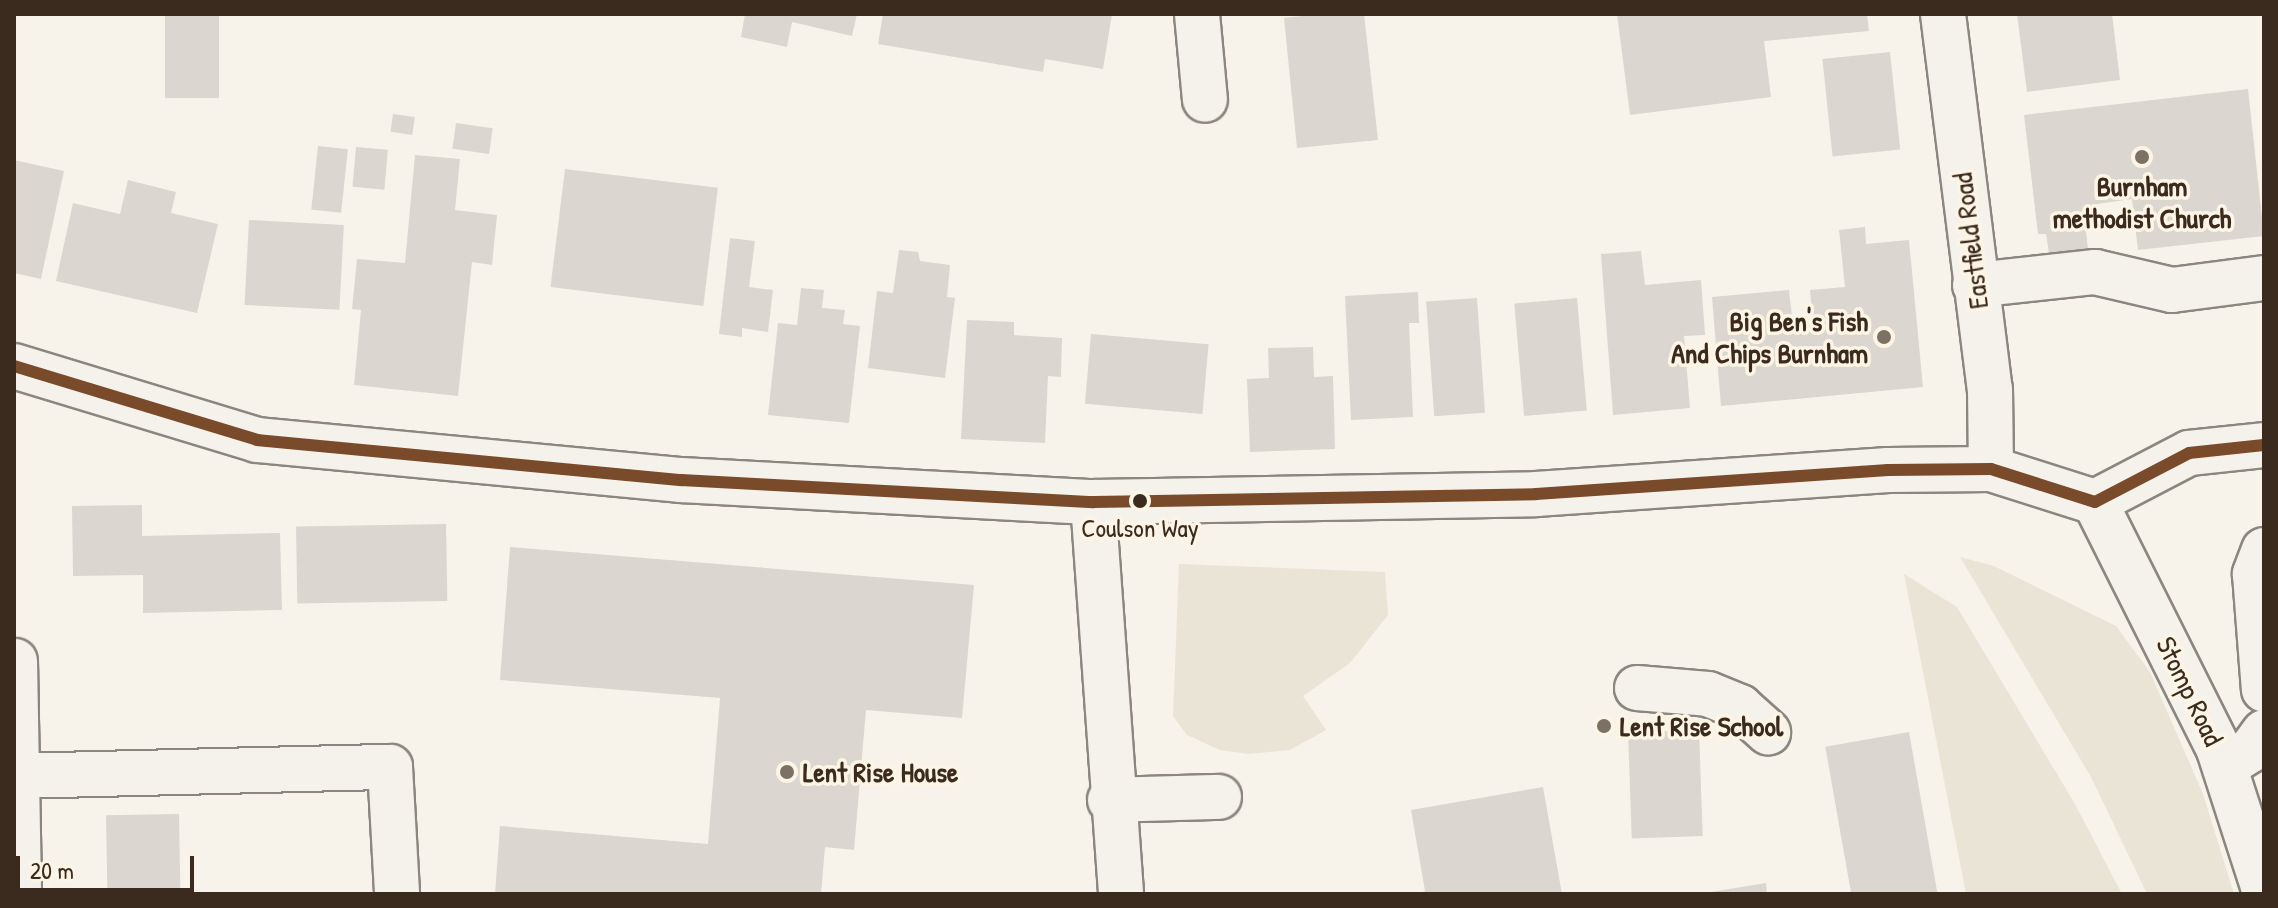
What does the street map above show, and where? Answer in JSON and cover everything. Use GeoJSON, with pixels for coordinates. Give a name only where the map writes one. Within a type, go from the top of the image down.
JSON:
{"type":"FeatureCollection","features":[{"type":"Feature","properties":{"kind":"street"},"geometry":{"type":"LineString","coordinates":[[1197,14],[1205,100]]}},
{"type":"Feature","properties":{"kind":"street","name":"Eastfield Road"},"geometry":{"type":"LineString","coordinates":[[1943,14],[1990,389],[1991,469]]}},
{"type":"Feature","properties":{"kind":"street"},"geometry":{"type":"LineString","coordinates":[[1975,285],[2095,272],[2172,290],[2264,278]]}},
{"type":"Feature","properties":{"kind":"street"},"geometry":{"type":"LineString","coordinates":[[14,366],[257,440],[681,480],[1093,502],[1536,494],[1888,470],[1991,469],[2095,502],[2189,453],[2264,445]]}},
{"type":"Feature","properties":{"kind":"street"},"geometry":{"type":"LineString","coordinates":[[1093,502],[1110,800],[1121,894]]}},
{"type":"Feature","properties":{"kind":"street","name":"Stomp Road"},"geometry":{"type":"LineString","coordinates":[[2095,502],[2253,746],[2264,889]]}},
{"type":"Feature","properties":{"kind":"street"},"geometry":{"type":"LineString","coordinates":[[2264,550],[2255,574],[2264,690]]}},
{"type":"Feature","properties":{"kind":"street"},"geometry":{"type":"LineString","coordinates":[[15,661],[19,894]]}},
{"type":"Feature","properties":{"kind":"street"},"geometry":{"type":"LineString","coordinates":[[1637,688],[1708,694],[1740,707],[1768,732]]}},
{"type":"Feature","properties":{"kind":"street"},"geometry":{"type":"LineString","coordinates":[[15,757],[390,767],[397,894]]}},
{"type":"Feature","properties":{"kind":"street"},"geometry":{"type":"LineString","coordinates":[[1110,800],[1219,797]]}},
{"type":"Feature","properties":{"kind":"shaded area"},"geometry":{"type":"Polygon","coordinates":[[[1960,557],[1994,566],[2116,626],[2150,672],[2203,794],[2234,894],[2147,894],[2091,777],[1960,557]]]}},
{"type":"Feature","properties":{"kind":"shaded area"},"geometry":{"type":"Polygon","coordinates":[[[1179,564],[1385,572],[1388,615],[1350,663],[1303,696],[1326,730],[1290,750],[1248,754],[1220,750],[1187,735],[1173,716],[1179,564]]]}},
{"type":"Feature","properties":{"kind":"shaded area"},"geometry":{"type":"Polygon","coordinates":[[[1904,574],[1957,607],[2075,804],[2122,894],[1966,894],[1904,574]]]}},
{"type":"Feature","properties":{"kind":"building"},"geometry":{"type":"Polygon","coordinates":[[[165,14],[219,14],[219,98],[165,98],[165,14]]]}},
{"type":"Feature","properties":{"kind":"building"},"geometry":{"type":"Polygon","coordinates":[[[745,14],[857,14],[852,36],[792,22],[787,47],[741,37],[745,14]]]}},
{"type":"Feature","properties":{"kind":"building"},"geometry":{"type":"Polygon","coordinates":[[[883,14],[1112,14],[1103,69],[1045,59],[1043,72],[878,44],[883,14]]]}},
{"type":"Feature","properties":{"kind":"building"},"geometry":{"type":"Polygon","coordinates":[[[1364,14],[1378,140],[1297,148],[1284,18],[1364,14]]]}},
{"type":"Feature","properties":{"kind":"building"},"geometry":{"type":"Polygon","coordinates":[[[1617,14],[1867,14],[1869,31],[1764,41],[1771,97],[1630,115],[1617,14]]]}},
{"type":"Feature","properties":{"kind":"building"},"geometry":{"type":"Polygon","coordinates":[[[2017,14],[2112,14],[2120,80],[2027,92],[2017,14]]]}},
{"type":"Feature","properties":{"kind":"building"},"geometry":{"type":"Polygon","coordinates":[[[1890,52],[1900,149],[1833,157],[1822,59],[1890,52]]]}},
{"type":"Feature","properties":{"kind":"building","name":"Burnham methodist Church"},"geometry":{"type":"Polygon","coordinates":[[[2248,89],[2264,236],[2138,250],[2132,199],[2097,204],[2099,222],[2085,223],[2088,249],[2049,253],[2046,234],[2038,234],[2024,115],[2248,89]]]}},
{"type":"Feature","properties":{"kind":"building"},"geometry":{"type":"Polygon","coordinates":[[[393,114],[415,117],[412,135],[390,132],[393,114]]]}},
{"type":"Feature","properties":{"kind":"building"},"geometry":{"type":"Polygon","coordinates":[[[456,123],[493,128],[489,154],[452,149],[456,123]]]}},
{"type":"Feature","properties":{"kind":"building"},"geometry":{"type":"Polygon","coordinates":[[[318,146],[348,149],[341,213],[311,210],[318,146]]]}},
{"type":"Feature","properties":{"kind":"building"},"geometry":{"type":"Polygon","coordinates":[[[356,147],[388,150],[384,190],[353,187],[356,147]]]}},
{"type":"Feature","properties":{"kind":"building"},"geometry":{"type":"Polygon","coordinates":[[[415,155],[460,159],[455,210],[497,215],[492,265],[472,262],[458,396],[354,385],[361,310],[352,309],[357,259],[405,263],[415,155]]]}},
{"type":"Feature","properties":{"kind":"building"},"geometry":{"type":"Polygon","coordinates":[[[14,160],[64,171],[41,279],[14,273],[14,160]]]}},
{"type":"Feature","properties":{"kind":"building"},"geometry":{"type":"Polygon","coordinates":[[[565,169],[718,188],[703,306],[550,287],[565,169]]]}},
{"type":"Feature","properties":{"kind":"building"},"geometry":{"type":"Polygon","coordinates":[[[128,180],[176,192],[171,213],[218,224],[197,313],[56,281],[73,203],[120,214],[128,180]]]}},
{"type":"Feature","properties":{"kind":"building"},"geometry":{"type":"Polygon","coordinates":[[[249,220],[344,225],[339,310],[245,305],[249,220]]]}},
{"type":"Feature","properties":{"kind":"building"},"geometry":{"type":"Polygon","coordinates":[[[1865,227],[1866,244],[1909,240],[1923,387],[1721,406],[1712,297],[1789,290],[1793,325],[1813,324],[1810,290],[1845,287],[1839,230],[1865,227]]]}},
{"type":"Feature","properties":{"kind":"building"},"geometry":{"type":"Polygon","coordinates":[[[730,238],[755,241],[749,287],[773,290],[768,332],[742,328],[742,337],[719,334],[730,238]]]}},
{"type":"Feature","properties":{"kind":"building"},"geometry":{"type":"Polygon","coordinates":[[[899,250],[918,252],[920,261],[950,265],[947,297],[955,298],[945,378],[868,368],[877,291],[893,293],[899,250]]]}},
{"type":"Feature","properties":{"kind":"building"},"geometry":{"type":"Polygon","coordinates":[[[1641,251],[1645,285],[1701,280],[1705,335],[1684,336],[1690,408],[1613,415],[1601,254],[1641,251]]]}},
{"type":"Feature","properties":{"kind":"building"},"geometry":{"type":"Polygon","coordinates":[[[801,288],[824,290],[822,308],[845,310],[843,324],[860,326],[849,423],[768,415],[778,323],[797,325],[801,288]]]}},
{"type":"Feature","properties":{"kind":"building"},"geometry":{"type":"Polygon","coordinates":[[[1418,292],[1419,323],[1409,323],[1413,417],[1351,420],[1345,296],[1418,292]]]}},
{"type":"Feature","properties":{"kind":"building"},"geometry":{"type":"Polygon","coordinates":[[[1477,298],[1485,413],[1434,416],[1426,302],[1477,298]]]}},
{"type":"Feature","properties":{"kind":"building"},"geometry":{"type":"Polygon","coordinates":[[[1577,298],[1587,411],[1524,416],[1514,303],[1577,298]]]}},
{"type":"Feature","properties":{"kind":"building"},"geometry":{"type":"Polygon","coordinates":[[[967,320],[1014,322],[1014,335],[1062,338],[1061,377],[1048,376],[1045,443],[961,439],[967,320]]]}},
{"type":"Feature","properties":{"kind":"building"},"geometry":{"type":"Polygon","coordinates":[[[1091,334],[1209,344],[1202,414],[1085,404],[1091,334]]]}},
{"type":"Feature","properties":{"kind":"building"},"geometry":{"type":"Polygon","coordinates":[[[1313,347],[1314,377],[1333,376],[1335,449],[1250,452],[1247,379],[1269,378],[1268,348],[1313,347]]]}},
{"type":"Feature","properties":{"kind":"building"},"geometry":{"type":"Polygon","coordinates":[[[142,505],[142,536],[280,533],[282,610],[143,613],[143,575],[73,576],[72,506],[142,505]]]}},
{"type":"Feature","properties":{"kind":"building"},"geometry":{"type":"Polygon","coordinates":[[[446,524],[447,601],[297,604],[296,527],[446,524]]]}},
{"type":"Feature","properties":{"kind":"building","name":"Lent Rise House"},"geometry":{"type":"Polygon","coordinates":[[[510,547],[974,585],[962,718],[866,710],[854,850],[825,847],[821,894],[495,894],[500,826],[708,844],[720,698],[500,680],[510,547]]]}},
{"type":"Feature","properties":{"kind":"building"},"geometry":{"type":"Polygon","coordinates":[[[1699,730],[1703,836],[1632,838],[1628,732],[1699,730]]]}},
{"type":"Feature","properties":{"kind":"building"},"geometry":{"type":"Polygon","coordinates":[[[1909,732],[1938,894],[1851,894],[1825,747],[1909,732]]]}},
{"type":"Feature","properties":{"kind":"building"},"geometry":{"type":"Polygon","coordinates":[[[1543,787],[1562,894],[1418,894],[1425,891],[1411,810],[1543,787]]]}},
{"type":"Feature","properties":{"kind":"building"},"geometry":{"type":"Polygon","coordinates":[[[179,814],[180,894],[107,894],[106,815],[179,814]]]}},
{"type":"Feature","properties":{"kind":"building"},"geometry":{"type":"Polygon","coordinates":[[[1766,883],[1767,894],[1711,894],[1711,892],[1766,883]]]}},
{"type":"Feature","properties":{"kind":"transit line"},"geometry":{"type":"LineString","coordinates":[[14,366],[257,440],[681,480],[1093,502],[1536,494],[1888,470],[1991,469],[2095,502],[2189,453],[2264,445]]}},
{"type":"Feature","properties":{"kind":"place","name":"Burnham methodist Church"},"geometry":{"type":"Point","coordinates":[2142,157]}},
{"type":"Feature","properties":{"kind":"place","name":"Big Ben's Fish And Chips Burnham"},"geometry":{"type":"Point","coordinates":[1884,337]}},
{"type":"Feature","properties":{"kind":"place","name":"Coulson Way"},"geometry":{"type":"Point","coordinates":[1140,501]}},
{"type":"Feature","properties":{"kind":"place","name":"Lent Rise School"},"geometry":{"type":"Point","coordinates":[1604,726]}},
{"type":"Feature","properties":{"kind":"place","name":"Lent Rise House"},"geometry":{"type":"Point","coordinates":[787,772]}}]}
